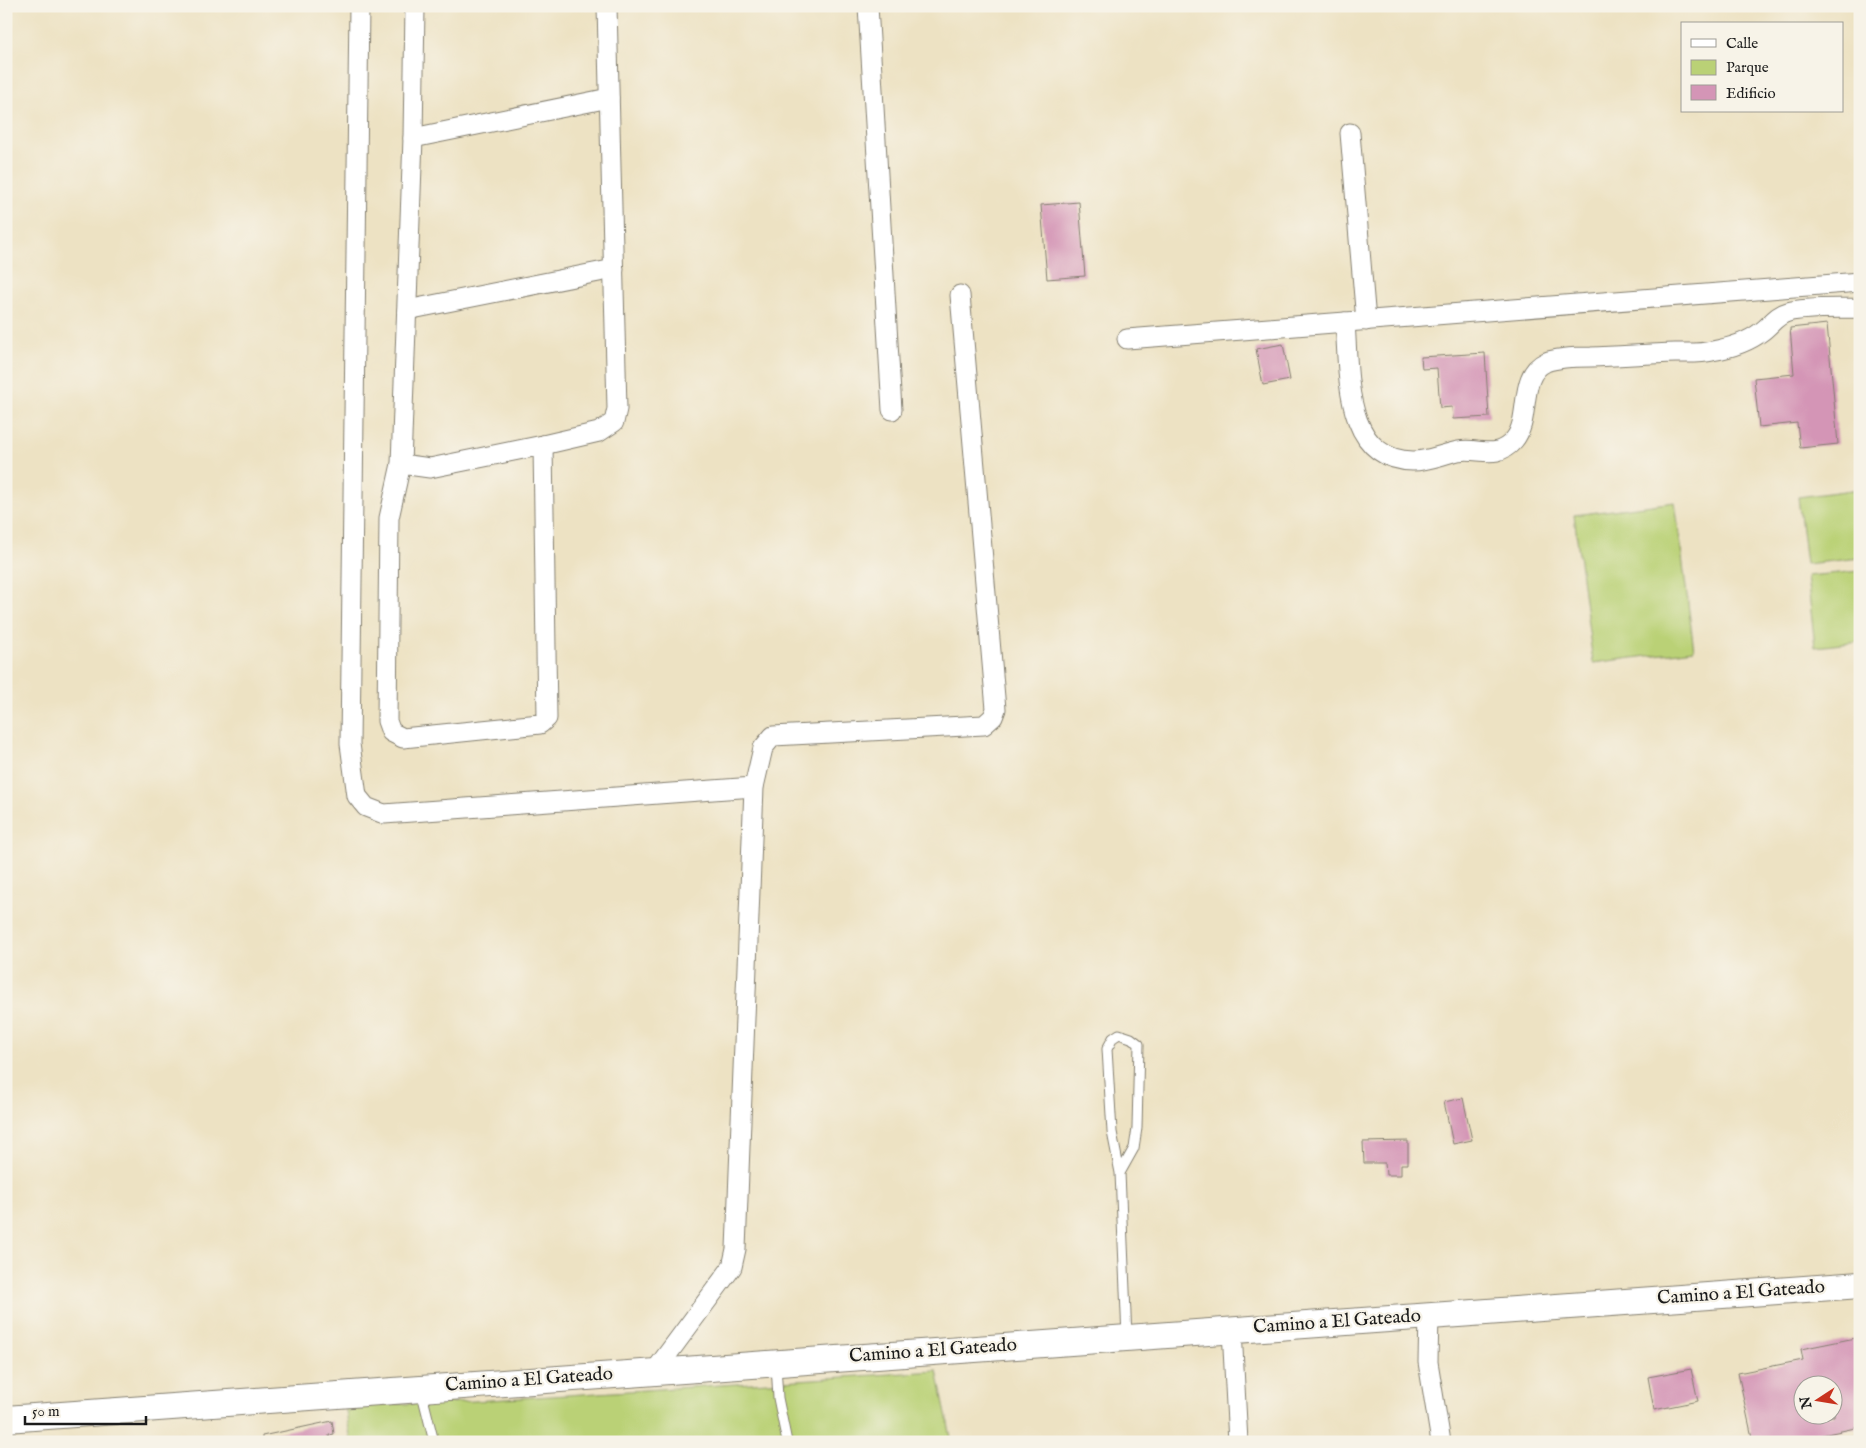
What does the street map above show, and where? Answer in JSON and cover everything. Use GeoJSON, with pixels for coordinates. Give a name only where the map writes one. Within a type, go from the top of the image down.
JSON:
{"type":"FeatureCollection","features":[{"type":"Feature","properties":{"kind":"street"},"geometry":{"type":"LineString","coordinates":[[359,6],[350,744],[357,796],[366,807],[384,814],[754,787]]}},
{"type":"Feature","properties":{"kind":"street"},"geometry":{"type":"LineString","coordinates":[[415,6],[413,138],[401,464],[389,518],[387,721],[391,732],[403,738],[540,724],[547,718],[543,446]]}},
{"type":"Feature","properties":{"kind":"street"},"geometry":{"type":"LineString","coordinates":[[401,464],[430,468],[543,446],[599,432],[614,422],[617,409],[607,6]]}},
{"type":"Feature","properties":{"kind":"street"},"geometry":{"type":"LineString","coordinates":[[868,6],[892,410]]}},
{"type":"Feature","properties":{"kind":"street"},"geometry":{"type":"LineString","coordinates":[[413,138],[610,98]]}},
{"type":"Feature","properties":{"kind":"street"},"geometry":{"type":"LineString","coordinates":[[1350,134],[1366,321]]}},
{"type":"Feature","properties":{"kind":"street"},"geometry":{"type":"LineString","coordinates":[[407,310],[614,269]]}},
{"type":"Feature","properties":{"kind":"street"},"geometry":{"type":"LineString","coordinates":[[1127,339],[1860,282]]}},
{"type":"Feature","properties":{"kind":"street"},"geometry":{"type":"LineString","coordinates":[[1772,289],[1776,317]]}},
{"type":"Feature","properties":{"kind":"street"},"geometry":{"type":"LineString","coordinates":[[655,1371],[732,1267],[736,1249],[754,787],[763,748],[773,736],[984,725],[993,717],[996,709],[960,295]]}},
{"type":"Feature","properties":{"kind":"street"},"geometry":{"type":"LineString","coordinates":[[1345,322],[1350,394],[1359,429],[1375,448],[1394,459],[1415,461],[1460,450],[1486,453],[1501,450],[1515,439],[1522,419],[1529,382],[1535,370],[1546,362],[1578,357],[1711,352],[1747,341],[1763,331],[1776,317],[1788,312],[1860,308]]}},
{"type":"Feature","properties":{"kind":"street","name":"Camino a El Gateado"},"geometry":{"type":"LineString","coordinates":[[6,1419],[1860,1285]]}},
{"type":"Feature","properties":{"kind":"street"},"geometry":{"type":"LineString","coordinates":[[1429,1316],[1428,1362],[1442,1442]]}},
{"type":"Feature","properties":{"kind":"street"},"geometry":{"type":"LineString","coordinates":[[1232,1330],[1238,1442]]}},
{"type":"Feature","properties":{"kind":"lane"},"geometry":{"type":"LineString","coordinates":[[1120,1173],[1134,1148],[1137,1128],[1140,1044],[1131,1038],[1119,1034],[1113,1038],[1107,1049],[1112,1132],[1120,1173],[1127,1337]]}},
{"type":"Feature","properties":{"kind":"lane"},"geometry":{"type":"LineString","coordinates":[[776,1362],[778,1398],[787,1442]]}},
{"type":"Feature","properties":{"kind":"lane"},"geometry":{"type":"LineString","coordinates":[[420,1388],[434,1442]]}},
{"type":"Feature","properties":{"kind":"green space"},"geometry":{"type":"Polygon","coordinates":[[[1860,489],[1860,558],[1806,564],[1798,497],[1860,489]]]}},
{"type":"Feature","properties":{"kind":"green space"},"geometry":{"type":"Polygon","coordinates":[[[1675,502],[1694,650],[1593,663],[1574,515],[1675,502]]]}},
{"type":"Feature","properties":{"kind":"green space"},"geometry":{"type":"Polygon","coordinates":[[[1860,571],[1860,642],[1815,647],[1807,576],[1860,571]]]}},
{"type":"Feature","properties":{"kind":"green space"},"geometry":{"type":"Polygon","coordinates":[[[937,1371],[952,1442],[351,1442],[345,1405],[444,1403],[937,1371]]]}},
{"type":"Feature","properties":{"kind":"building"},"geometry":{"type":"Polygon","coordinates":[[[1079,202],[1085,276],[1047,279],[1041,205],[1079,202]]]}},
{"type":"Feature","properties":{"kind":"building"},"geometry":{"type":"Polygon","coordinates":[[[1827,324],[1838,444],[1800,448],[1797,423],[1759,427],[1754,378],[1794,374],[1790,328],[1827,324]]]}},
{"type":"Feature","properties":{"kind":"building"},"geometry":{"type":"Polygon","coordinates":[[[1283,344],[1290,380],[1263,385],[1256,349],[1283,344]]]}},
{"type":"Feature","properties":{"kind":"building"},"geometry":{"type":"Polygon","coordinates":[[[1485,353],[1489,417],[1453,419],[1452,407],[1440,408],[1437,368],[1422,369],[1421,357],[1485,353]]]}},
{"type":"Feature","properties":{"kind":"building"},"geometry":{"type":"Polygon","coordinates":[[[1463,1098],[1472,1140],[1453,1144],[1444,1102],[1463,1098]]]}},
{"type":"Feature","properties":{"kind":"building"},"geometry":{"type":"Polygon","coordinates":[[[1408,1141],[1408,1164],[1401,1164],[1401,1175],[1386,1175],[1385,1163],[1364,1163],[1363,1142],[1408,1141]]]}},
{"type":"Feature","properties":{"kind":"building"},"geometry":{"type":"Polygon","coordinates":[[[1860,1337],[1860,1427],[1789,1442],[1753,1442],[1738,1373],[1803,1360],[1801,1349],[1860,1337]]]}},
{"type":"Feature","properties":{"kind":"building"},"geometry":{"type":"Polygon","coordinates":[[[1691,1369],[1698,1401],[1654,1410],[1648,1377],[1691,1369]]]}},
{"type":"Feature","properties":{"kind":"building"},"geometry":{"type":"Polygon","coordinates":[[[332,1421],[334,1434],[329,1435],[330,1440],[262,1442],[262,1436],[332,1421]]]}}]}
